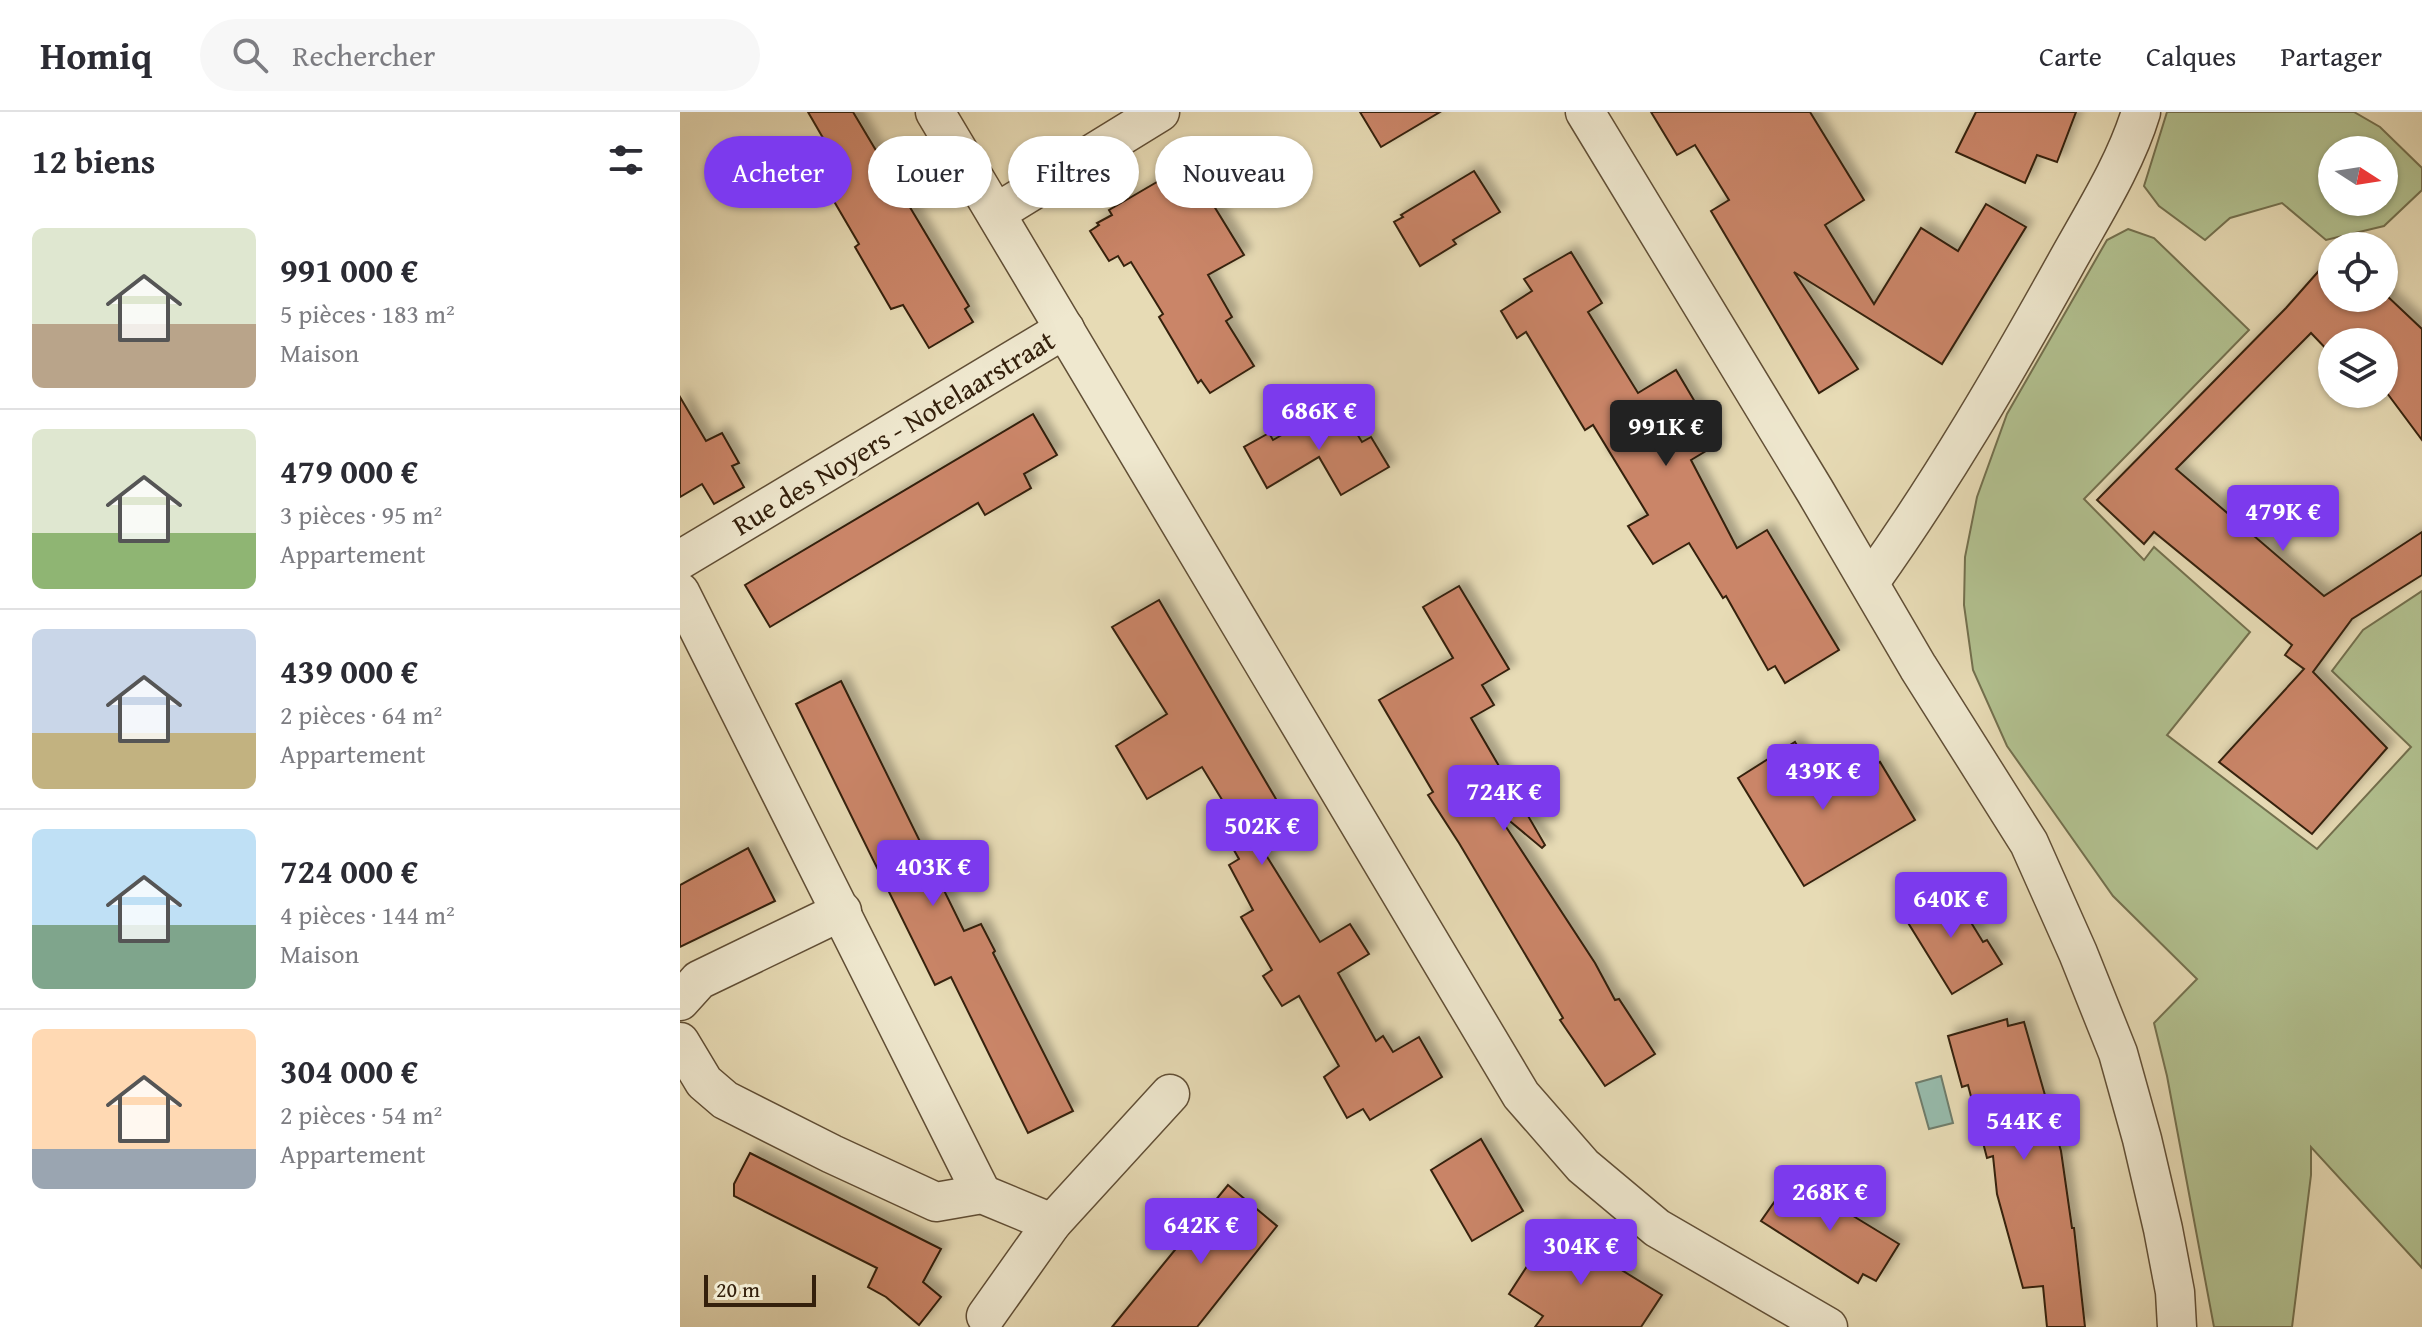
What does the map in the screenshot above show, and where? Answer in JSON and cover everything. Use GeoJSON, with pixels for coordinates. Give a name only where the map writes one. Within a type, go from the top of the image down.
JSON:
{"type":"FeatureCollection","features":[{"type":"Feature","properties":{"kind":"street"},"geometry":{"type":"LineString","coordinates":[[935,112],[1521,1095],[1583,1166],[1657,1228],[1828,1327]]}},
{"type":"Feature","properties":{"kind":"street"},"geometry":{"type":"LineString","coordinates":[[996,213],[1160,112]]}},
{"type":"Feature","properties":{"kind":"street"},"geometry":{"type":"LineString","coordinates":[[1585,112],[1870,582],[1918,667],[2029,843],[2118,1053],[2142,1139],[2166,1245],[2175,1292],[2177,1327]]}},
{"type":"Feature","properties":{"kind":"street"},"geometry":{"type":"LineString","coordinates":[[1870,582],[1904,534],[2002,378],[2110,180],[2141,112]]}},
{"type":"Feature","properties":{"kind":"street","name":"Rue des Noyers - Notelaarstraat"},"geometry":{"type":"LineString","coordinates":[[680,560],[1065,329]]}},
{"type":"Feature","properties":{"kind":"street"},"geometry":{"type":"LineString","coordinates":[[680,592],[982,1194]]}},
{"type":"Feature","properties":{"kind":"street"},"geometry":{"type":"LineString","coordinates":[[680,1001],[699,980],[842,911]]}},
{"type":"Feature","properties":{"kind":"street"},"geometry":{"type":"LineString","coordinates":[[680,1042],[704,1082],[725,1100],[832,1154],[936,1202],[982,1194],[1052,1223]]}},
{"type":"Feature","properties":{"kind":"street"},"geometry":{"type":"LineString","coordinates":[[986,1316],[1052,1223],[1170,1094]]}},
{"type":"Feature","properties":{"kind":"green space"},"geometry":{"type":"Polygon","coordinates":[[[2167,112],[2354,112],[2389,136],[2318,136],[2318,216],[2395,216],[2384,226],[2359,232],[2318,233],[2282,203],[2230,218],[2205,240],[2159,206],[2144,186],[2167,112]]]}},
{"type":"Feature","properties":{"kind":"green space"},"geometry":{"type":"Polygon","coordinates":[[[2398,145],[2422,168],[2422,190],[2398,213],[2398,145]]]}},
{"type":"Feature","properties":{"kind":"green space"},"geometry":{"type":"Polygon","coordinates":[[[2128,229],[2154,238],[2249,330],[2084,499],[2144,560],[2154,547],[2250,632],[2167,735],[2317,849],[2411,747],[2332,671],[2363,630],[2422,591],[2422,1268],[2311,1147],[2311,1175],[2292,1327],[2214,1327],[2167,1076],[2154,1023],[2197,979],[2113,896],[2007,746],[1973,670],[1964,605],[1965,557],[1977,497],[2007,414],[2107,240],[2128,229]]]}},
{"type":"Feature","properties":{"kind":"shaded area"},"geometry":{"type":"Polygon","coordinates":[[[1941,1076],[1953,1123],[1929,1129],[1916,1083],[1941,1076]]]}},
{"type":"Feature","properties":{"kind":"building"},"geometry":{"type":"Polygon","coordinates":[[[808,112],[853,112],[868,137],[868,208],[910,208],[969,306],[965,309],[973,322],[929,348],[903,305],[891,309],[855,247],[859,244],[838,208],[852,208],[852,136],[822,136],[808,112]]]}},
{"type":"Feature","properties":{"kind":"building"},"geometry":{"type":"Polygon","coordinates":[[[1360,112],[1440,112],[1381,147],[1360,112]]]}},
{"type":"Feature","properties":{"kind":"building"},"geometry":{"type":"Polygon","coordinates":[[[1651,112],[1810,112],[1864,200],[1825,225],[1874,304],[1921,228],[1958,251],[1986,204],[2026,227],[1942,364],[1794,272],[1858,369],[1819,393],[1711,211],[1729,200],[1695,145],[1677,155],[1651,112]]]}},
{"type":"Feature","properties":{"kind":"building"},"geometry":{"type":"Polygon","coordinates":[[[1976,112],[2076,112],[2057,162],[2037,155],[2025,183],[1956,152],[1976,112]]]}},
{"type":"Feature","properties":{"kind":"building"},"geometry":{"type":"Polygon","coordinates":[[[1474,171],[1500,212],[1453,240],[1456,244],[1420,266],[1394,222],[1474,171]]]}},
{"type":"Feature","properties":{"kind":"building"},"geometry":{"type":"Polygon","coordinates":[[[1155,183],[1155,208],[1215,208],[1244,255],[1208,275],[1232,317],[1226,321],[1254,366],[1210,393],[1201,380],[1198,383],[1159,317],[1163,314],[1131,262],[1124,266],[1118,256],[1109,261],[1090,231],[1112,215],[1109,210],[1112,208],[1139,208],[1139,192],[1155,183]]]}},
{"type":"Feature","properties":{"kind":"building"},"geometry":{"type":"Polygon","coordinates":[[[1571,252],[1602,303],[1588,312],[1638,393],[1676,370],[1704,417],[1700,419],[1716,445],[1691,460],[1737,548],[1767,530],[1839,650],[1785,683],[1775,666],[1768,670],[1726,596],[1723,598],[1689,543],[1653,564],[1628,526],[1648,515],[1593,425],[1585,430],[1526,332],[1517,338],[1501,311],[1532,291],[1524,279],[1571,252]]]}},
{"type":"Feature","properties":{"kind":"building"},"geometry":{"type":"Polygon","coordinates":[[[2318,272],[2318,312],[2398,312],[2398,306],[2422,329],[2422,440],[2398,408],[2398,328],[2318,328],[2318,340],[2311,333],[2176,469],[2324,596],[2422,532],[2422,575],[2352,619],[2313,672],[2387,748],[2312,834],[2219,762],[2304,669],[2285,655],[2292,645],[2154,532],[2144,544],[2097,500],[2318,272]]]}},
{"type":"Feature","properties":{"kind":"building"},"geometry":{"type":"Polygon","coordinates":[[[680,397],[706,441],[722,433],[739,463],[732,466],[744,487],[714,504],[702,484],[680,497],[680,397]]]}},
{"type":"Feature","properties":{"kind":"building"},"geometry":{"type":"Polygon","coordinates":[[[1338,403],[1362,442],[1371,437],[1389,467],[1341,495],[1319,457],[1267,488],[1244,447],[1269,433],[1273,440],[1338,403]]]}},
{"type":"Feature","properties":{"kind":"building"},"geometry":{"type":"Polygon","coordinates":[[[1033,414],[1057,455],[1024,474],[1031,488],[985,515],[978,503],[770,627],[745,585],[1033,414]]]}},
{"type":"Feature","properties":{"kind":"building"},"geometry":{"type":"Polygon","coordinates":[[[1459,586],[1509,669],[1482,685],[1494,705],[1471,718],[1545,845],[1542,848],[1493,807],[1595,963],[1615,1000],[1619,999],[1655,1054],[1605,1086],[1560,1020],[1563,1018],[1428,795],[1433,792],[1379,700],[1453,658],[1423,607],[1459,586]]]}},
{"type":"Feature","properties":{"kind":"building"},"geometry":{"type":"Polygon","coordinates":[[[1159,600],[1293,828],[1261,847],[1320,942],[1350,924],[1369,954],[1338,973],[1376,1041],[1383,1036],[1393,1052],[1419,1037],[1442,1077],[1370,1120],[1363,1109],[1347,1118],[1324,1077],[1339,1066],[1299,996],[1282,1006],[1263,976],[1272,970],[1241,917],[1253,910],[1229,865],[1239,859],[1222,829],[1235,821],[1202,767],[1147,799],[1116,746],[1167,714],[1112,627],[1159,600]]]}},
{"type":"Feature","properties":{"kind":"building"},"geometry":{"type":"Polygon","coordinates":[[[841,681],[964,931],[981,924],[1073,1111],[1028,1133],[951,977],[935,985],[796,704],[841,681]]]}},
{"type":"Feature","properties":{"kind":"building"},"geometry":{"type":"Polygon","coordinates":[[[1795,742],[1827,795],[1880,762],[1915,820],[1804,886],[1738,778],[1795,742]]]}},
{"type":"Feature","properties":{"kind":"building"},"geometry":{"type":"Polygon","coordinates":[[[748,848],[775,901],[680,947],[680,885],[748,848]]]}},
{"type":"Feature","properties":{"kind":"building"},"geometry":{"type":"Polygon","coordinates":[[[1948,885],[1983,942],[1987,940],[2002,964],[1952,994],[1902,913],[1948,885]]]}},
{"type":"Feature","properties":{"kind":"building"},"geometry":{"type":"Polygon","coordinates":[[[2007,1019],[2008,1026],[2024,1022],[2061,1151],[2074,1228],[2085,1327],[2047,1327],[2043,1286],[2023,1288],[1997,1194],[1993,1156],[1987,1158],[1968,1085],[1962,1087],[1948,1036],[2007,1019]]]}},
{"type":"Feature","properties":{"kind":"building"},"geometry":{"type":"Polygon","coordinates":[[[1481,1139],[1523,1211],[1472,1241],[1431,1170],[1481,1139]]]}},
{"type":"Feature","properties":{"kind":"building"},"geometry":{"type":"Polygon","coordinates":[[[750,1153],[941,1249],[923,1282],[941,1297],[919,1325],[886,1297],[868,1287],[877,1268],[734,1196],[734,1184],[750,1153]]]}},
{"type":"Feature","properties":{"kind":"building"},"geometry":{"type":"Polygon","coordinates":[[[1791,1178],[1899,1244],[1876,1281],[1863,1274],[1858,1283],[1761,1221],[1791,1178]]]}},
{"type":"Feature","properties":{"kind":"building"},"geometry":{"type":"Polygon","coordinates":[[[1228,1185],[1277,1226],[1197,1327],[1112,1327],[1228,1185]]]}},
{"type":"Feature","properties":{"kind":"building"},"geometry":{"type":"Polygon","coordinates":[[[1555,1223],[1596,1250],[1594,1253],[1662,1295],[1641,1327],[1535,1327],[1543,1316],[1509,1294],[1555,1223]]]}}]}
